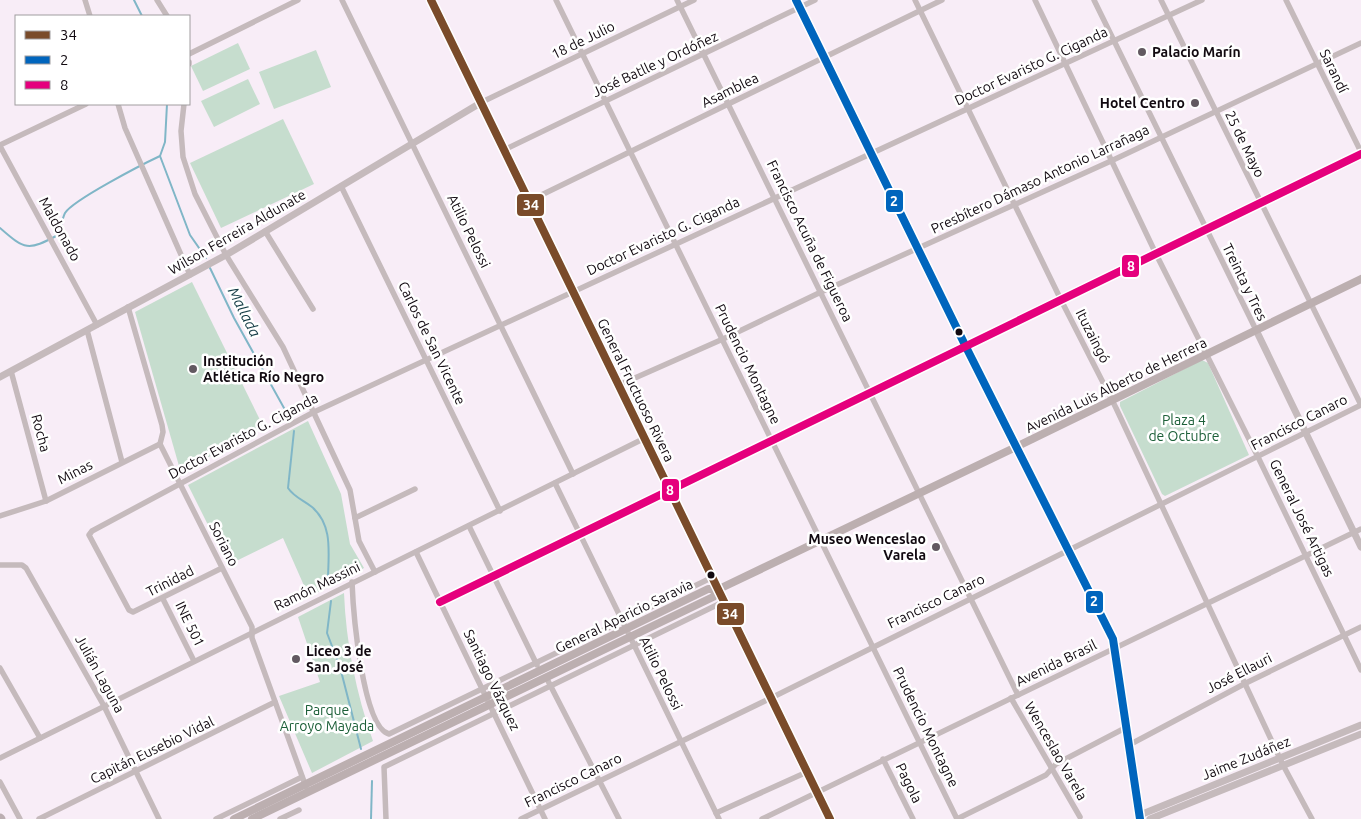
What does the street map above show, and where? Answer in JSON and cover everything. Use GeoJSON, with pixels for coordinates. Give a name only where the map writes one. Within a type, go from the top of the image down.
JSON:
{"type":"FeatureCollection","features":[{"type":"Feature","properties":{"kind":"main road","name":"Avenida Luis Alberto de Herrera"},"geometry":{"type":"LineString","coordinates":[[719,589],[1361,279]]}},
{"type":"Feature","properties":{"kind":"main road","name":"General Aparicio Saravia"},"geometry":{"type":"LineString","coordinates":[[488,700],[540,671],[713,596],[719,589]]}},
{"type":"Feature","properties":{"kind":"main road","name":"General Aparicio Saravia"},"geometry":{"type":"LineString","coordinates":[[234,819],[305,784],[488,700],[546,677],[627,633]]}},
{"type":"Feature","properties":{"kind":"main road","name":"General Aparicio Saravia"},"geometry":{"type":"LineString","coordinates":[[252,819],[305,784]]}},
{"type":"Feature","properties":{"kind":"street"},"geometry":{"type":"LineString","coordinates":[[85,0],[90,15]]}},
{"type":"Feature","properties":{"kind":"street"},"geometry":{"type":"LineString","coordinates":[[158,0],[166,15]]}},
{"type":"Feature","properties":{"kind":"street"},"geometry":{"type":"LineString","coordinates":[[190,54],[298,0]]}},
{"type":"Feature","properties":{"kind":"street","name":"Atilio Pelossi"},"geometry":{"type":"LineString","coordinates":[[342,0],[573,474]]}},
{"type":"Feature","properties":{"kind":"street","name":"General Fructuoso Rivera"},"geometry":{"type":"LineString","coordinates":[[431,0],[830,819]]}},
{"type":"Feature","properties":{"kind":"street","name":"Prudencio Montagne"},"geometry":{"type":"LineString","coordinates":[[556,0],[957,819]]}},
{"type":"Feature","properties":{"kind":"street","name":"Francisco Acuña de Figueroa"},"geometry":{"type":"LineString","coordinates":[[676,0],[729,104],[919,494]]}},
{"type":"Feature","properties":{"kind":"street","name":"18 de Julio"},"geometry":{"type":"LineString","coordinates":[[482,102],[694,0]]}},
{"type":"Feature","properties":{"kind":"street"},"geometry":{"type":"LineString","coordinates":[[796,0],[1067,551],[1114,639],[1140,817],[1149,819]]}},
{"type":"Feature","properties":{"kind":"street","name":"José Batlle y Ordóñez"},"geometry":{"type":"LineString","coordinates":[[504,150],[815,0]]}},
{"type":"Feature","properties":{"kind":"street","name":"Ituzaingó"},"geometry":{"type":"LineString","coordinates":[[915,0],[1061,300],[1112,400],[1281,757],[1283,765],[1312,819]]}},
{"type":"Feature","properties":{"kind":"street","name":"Asamblea"},"geometry":{"type":"LineString","coordinates":[[529,201],[942,0]]}},
{"type":"Feature","properties":{"kind":"street","name":"General José Artigas"},"geometry":{"type":"LineString","coordinates":[[1036,0],[1156,254],[1258,457],[1361,670]]}},
{"type":"Feature","properties":{"kind":"street","name":"Treinta y Tres"},"geometry":{"type":"LineString","coordinates":[[1094,0],[1305,434],[1357,531],[1361,547]]}},
{"type":"Feature","properties":{"kind":"street","name":"25 de Mayo"},"geometry":{"type":"LineString","coordinates":[[1161,0],[1260,204],[1361,405]]}},
{"type":"Feature","properties":{"kind":"street","name":"Doctor Evaristo G. Ciganda"},"geometry":{"type":"LineString","coordinates":[[130,610],[90,534],[314,412],[1202,0]]}},
{"type":"Feature","properties":{"kind":"street","name":"Sarandí"},"geometry":{"type":"LineString","coordinates":[[1286,0],[1361,153]]}},
{"type":"Feature","properties":{"kind":"street","name":"Presbítero Dámaso Antonio Larrañaga"},"geometry":{"type":"LineString","coordinates":[[619,385],[723,340],[820,292],[1111,161],[1361,43]]}},
{"type":"Feature","properties":{"kind":"street","name":"Wilson Ferreira Aldunate"},"geometry":{"type":"LineString","coordinates":[[0,377],[226,255],[482,102]]}},
{"type":"Feature","properties":{"kind":"street"},"geometry":{"type":"LineString","coordinates":[[0,145],[84,105]]}},
{"type":"Feature","properties":{"kind":"street"},"geometry":{"type":"LineString","coordinates":[[118,105],[138,159],[190,275]]}},
{"type":"Feature","properties":{"kind":"street"},"geometry":{"type":"LineString","coordinates":[[184,105],[181,131],[183,157],[195,194],[226,255],[283,346],[350,490],[358,541],[374,572]]}},
{"type":"Feature","properties":{"kind":"street","name":"Maldonado"},"geometry":{"type":"LineString","coordinates":[[0,145],[97,325]]}},
{"type":"Feature","properties":{"kind":"street"},"geometry":{"type":"LineString","coordinates":[[440,602],[772,442],[1361,153]]}},
{"type":"Feature","properties":{"kind":"street","name":"Carlos de San Vicente"},"geometry":{"type":"LineString","coordinates":[[341,186],[500,510]]}},
{"type":"Feature","properties":{"kind":"street"},"geometry":{"type":"LineString","coordinates":[[265,231],[313,309]]}},
{"type":"Feature","properties":{"kind":"street","name":"Soriano"},"geometry":{"type":"LineString","coordinates":[[128,307],[162,425],[163,432],[160,444],[252,632],[305,784]]}},
{"type":"Feature","properties":{"kind":"street"},"geometry":{"type":"LineString","coordinates":[[86,330],[122,462]]}},
{"type":"Feature","properties":{"kind":"street","name":"Rocha"},"geometry":{"type":"LineString","coordinates":[[11,371],[46,501]]}},
{"type":"Feature","properties":{"kind":"street","name":"Francisco Canaro"},"geometry":{"type":"LineString","coordinates":[[521,819],[771,698],[872,646],[1361,405]]}},
{"type":"Feature","properties":{"kind":"street","name":"Ramón Massini"},"geometry":{"type":"LineString","coordinates":[[0,758],[645,438]]}},
{"type":"Feature","properties":{"kind":"street","name":"Minas"},"geometry":{"type":"LineString","coordinates":[[0,516],[46,501],[160,444]]}},
{"type":"Feature","properties":{"kind":"street","name":"Atilio Pelossi"},"geometry":{"type":"LineString","coordinates":[[555,482],[633,646],[718,816]]}},
{"type":"Feature","properties":{"kind":"street"},"geometry":{"type":"LineString","coordinates":[[355,518],[415,488]]}},
{"type":"Feature","properties":{"kind":"street","name":"Wenceslao Varela"},"geometry":{"type":"LineString","coordinates":[[919,494],[1018,695]]}},
{"type":"Feature","properties":{"kind":"street"},"geometry":{"type":"LineString","coordinates":[[469,526],[540,671]]}},
{"type":"Feature","properties":{"kind":"street","name":"Avenida Brasil"},"geometry":{"type":"LineString","coordinates":[[762,819],[1357,531]]}},
{"type":"Feature","properties":{"kind":"street","name":"Santiago Vázquez"},"geometry":{"type":"LineString","coordinates":[[416,552],[545,819]]}},
{"type":"Feature","properties":{"kind":"street","name":"Julián Laguna"},"geometry":{"type":"LineString","coordinates":[[0,565],[22,565],[26,568],[104,706],[159,819]]}},
{"type":"Feature","properties":{"kind":"street","name":"Trinidad"},"geometry":{"type":"LineString","coordinates":[[130,610],[136,612],[222,568]]}},
{"type":"Feature","properties":{"kind":"street","name":"General Aparicio Saravia"},"geometry":{"type":"LineString","coordinates":[[352,582],[357,639],[369,701],[381,730],[389,734],[713,577]]}},
{"type":"Feature","properties":{"kind":"street","name":"INE 501"},"geometry":{"type":"LineString","coordinates":[[163,599],[194,661]]}},
{"type":"Feature","properties":{"kind":"street"},"geometry":{"type":"LineString","coordinates":[[386,819],[383,772],[384,768],[389,764],[725,602]]}},
{"type":"Feature","properties":{"kind":"street","name":"José Ellauri"},"geometry":{"type":"LineString","coordinates":[[1129,744],[1246,683],[1361,627]]}},
{"type":"Feature","properties":{"kind":"street"},"geometry":{"type":"LineString","coordinates":[[0,668],[40,738]]}},
{"type":"Feature","properties":{"kind":"street"},"geometry":{"type":"LineString","coordinates":[[546,677],[619,819]]}},
{"type":"Feature","properties":{"kind":"street","name":"Wenceslao Varela"},"geometry":{"type":"LineString","coordinates":[[1011,698],[1080,817]]}},
{"type":"Feature","properties":{"kind":"street","name":"Capitán Eusebio Vidal"},"geometry":{"type":"LineString","coordinates":[[39,819],[275,702]]}},
{"type":"Feature","properties":{"kind":"street","name":"Jaime Zudáñez"},"geometry":{"type":"LineString","coordinates":[[1140,817],[1361,725]]}},
{"type":"Feature","properties":{"kind":"street"},"geometry":{"type":"LineString","coordinates":[[957,819],[1046,775],[1056,764],[1126,727]]}},
{"type":"Feature","properties":{"kind":"street","name":"Jaime Zudáñez"},"geometry":{"type":"LineString","coordinates":[[1149,819],[1361,734]]}},
{"type":"Feature","properties":{"kind":"street","name":"Pagola"},"geometry":{"type":"LineString","coordinates":[[883,759],[913,819]]}},
{"type":"Feature","properties":{"kind":"street"},"geometry":{"type":"LineString","coordinates":[[718,816],[807,772]]}},
{"type":"Feature","properties":{"kind":"street"},"geometry":{"type":"LineString","coordinates":[[0,782],[20,819]]}},
{"type":"Feature","properties":{"kind":"street","name":"General Aparicio Saravia"},"geometry":{"type":"LineString","coordinates":[[216,819],[305,784]]}},
{"type":"Feature","properties":{"kind":"street"},"geometry":{"type":"LineString","coordinates":[[280,819],[299,810]]}},
{"type":"Feature","properties":{"kind":"green space"},"geometry":{"type":"Polygon","coordinates":[[[238,43],[250,69],[203,91],[191,66],[238,43]]]}},
{"type":"Feature","properties":{"kind":"green space"},"geometry":{"type":"Polygon","coordinates":[[[316,50],[331,87],[274,109],[259,72],[316,50]]]}},
{"type":"Feature","properties":{"kind":"green space"},"geometry":{"type":"Polygon","coordinates":[[[248,79],[260,104],[214,127],[201,101],[248,79]]]}},
{"type":"Feature","properties":{"kind":"green space"},"geometry":{"type":"Polygon","coordinates":[[[283,119],[314,184],[221,228],[190,163],[283,119]]]}},
{"type":"Feature","properties":{"kind":"green space","name":"Institución Atlética Río Negro"},"geometry":{"type":"Polygon","coordinates":[[[192,282],[263,426],[181,473],[135,312],[192,282]]]}},
{"type":"Feature","properties":{"kind":"green space","name":"Plaza 4 de Octubre"},"geometry":{"type":"Polygon","coordinates":[[[1202,360],[1208,363],[1249,455],[1165,496],[1162,494],[1120,406],[1120,402],[1202,360]]]}},
{"type":"Feature","properties":{"kind":"green space"},"geometry":{"type":"Polygon","coordinates":[[[308,421],[341,494],[350,544],[364,568],[309,597],[283,538],[228,565],[188,485],[308,421]]]}},
{"type":"Feature","properties":{"kind":"green space","name":"Parque Arroyo Mayada"},"geometry":{"type":"Polygon","coordinates":[[[344,593],[353,668],[373,741],[312,773],[279,696],[320,682],[298,617],[344,593]]]}},
{"type":"Feature","properties":{"kind":"waterway","name":"Mallada"},"geometry":{"type":"LineString","coordinates":[[134,0],[142,15]]}},
{"type":"Feature","properties":{"kind":"waterway","name":"Mallada"},"geometry":{"type":"LineString","coordinates":[[167,105],[165,142],[160,156],[190,235],[206,258]]}},
{"type":"Feature","properties":{"kind":"waterway"},"geometry":{"type":"LineString","coordinates":[[0,228],[21,244],[27,246],[40,244],[58,235],[65,213],[71,207],[109,183],[160,156]]}},
{"type":"Feature","properties":{"kind":"waterway","name":"Mallada"},"geometry":{"type":"LineString","coordinates":[[210,268],[234,318],[289,417]]}},
{"type":"Feature","properties":{"kind":"waterway","name":"Mallada"},"geometry":{"type":"LineString","coordinates":[[294,431],[288,488],[312,507],[324,523],[329,551],[328,581]]}},
{"type":"Feature","properties":{"kind":"waterway","name":"Mallada"},"geometry":{"type":"LineString","coordinates":[[331,601],[327,633],[340,667],[361,749]]}},
{"type":"Feature","properties":{"kind":"waterway","name":"Mallada"},"geometry":{"type":"LineString","coordinates":[[371,819],[372,781]]}},
{"type":"Feature","properties":{"kind":"transit line","name":"34"},"geometry":{"type":"LineString","coordinates":[[431,0],[830,819]]}},
{"type":"Feature","properties":{"kind":"transit line","name":"2"},"geometry":{"type":"LineString","coordinates":[[796,0],[966,347],[1113,639],[1140,819]]}},
{"type":"Feature","properties":{"kind":"transit line","name":"8"},"geometry":{"type":"LineString","coordinates":[[440,602],[1361,154]]}},
{"type":"Feature","properties":{"kind":"place","name":"Palacio Marín"},"geometry":{"type":"Point","coordinates":[1142,52]}},
{"type":"Feature","properties":{"kind":"place","name":"Hotel Centro"},"geometry":{"type":"Point","coordinates":[1195,103]}},
{"type":"Feature","properties":{"kind":"place","name":"Institución Atlética Río Negro"},"geometry":{"type":"Point","coordinates":[193,369]}},
{"type":"Feature","properties":{"kind":"place","name":"Museo Wenceslao Varela"},"geometry":{"type":"Point","coordinates":[936,547]}},
{"type":"Feature","properties":{"kind":"place","name":"Liceo 3 de San José"},"geometry":{"type":"Point","coordinates":[296,659]}}]}
